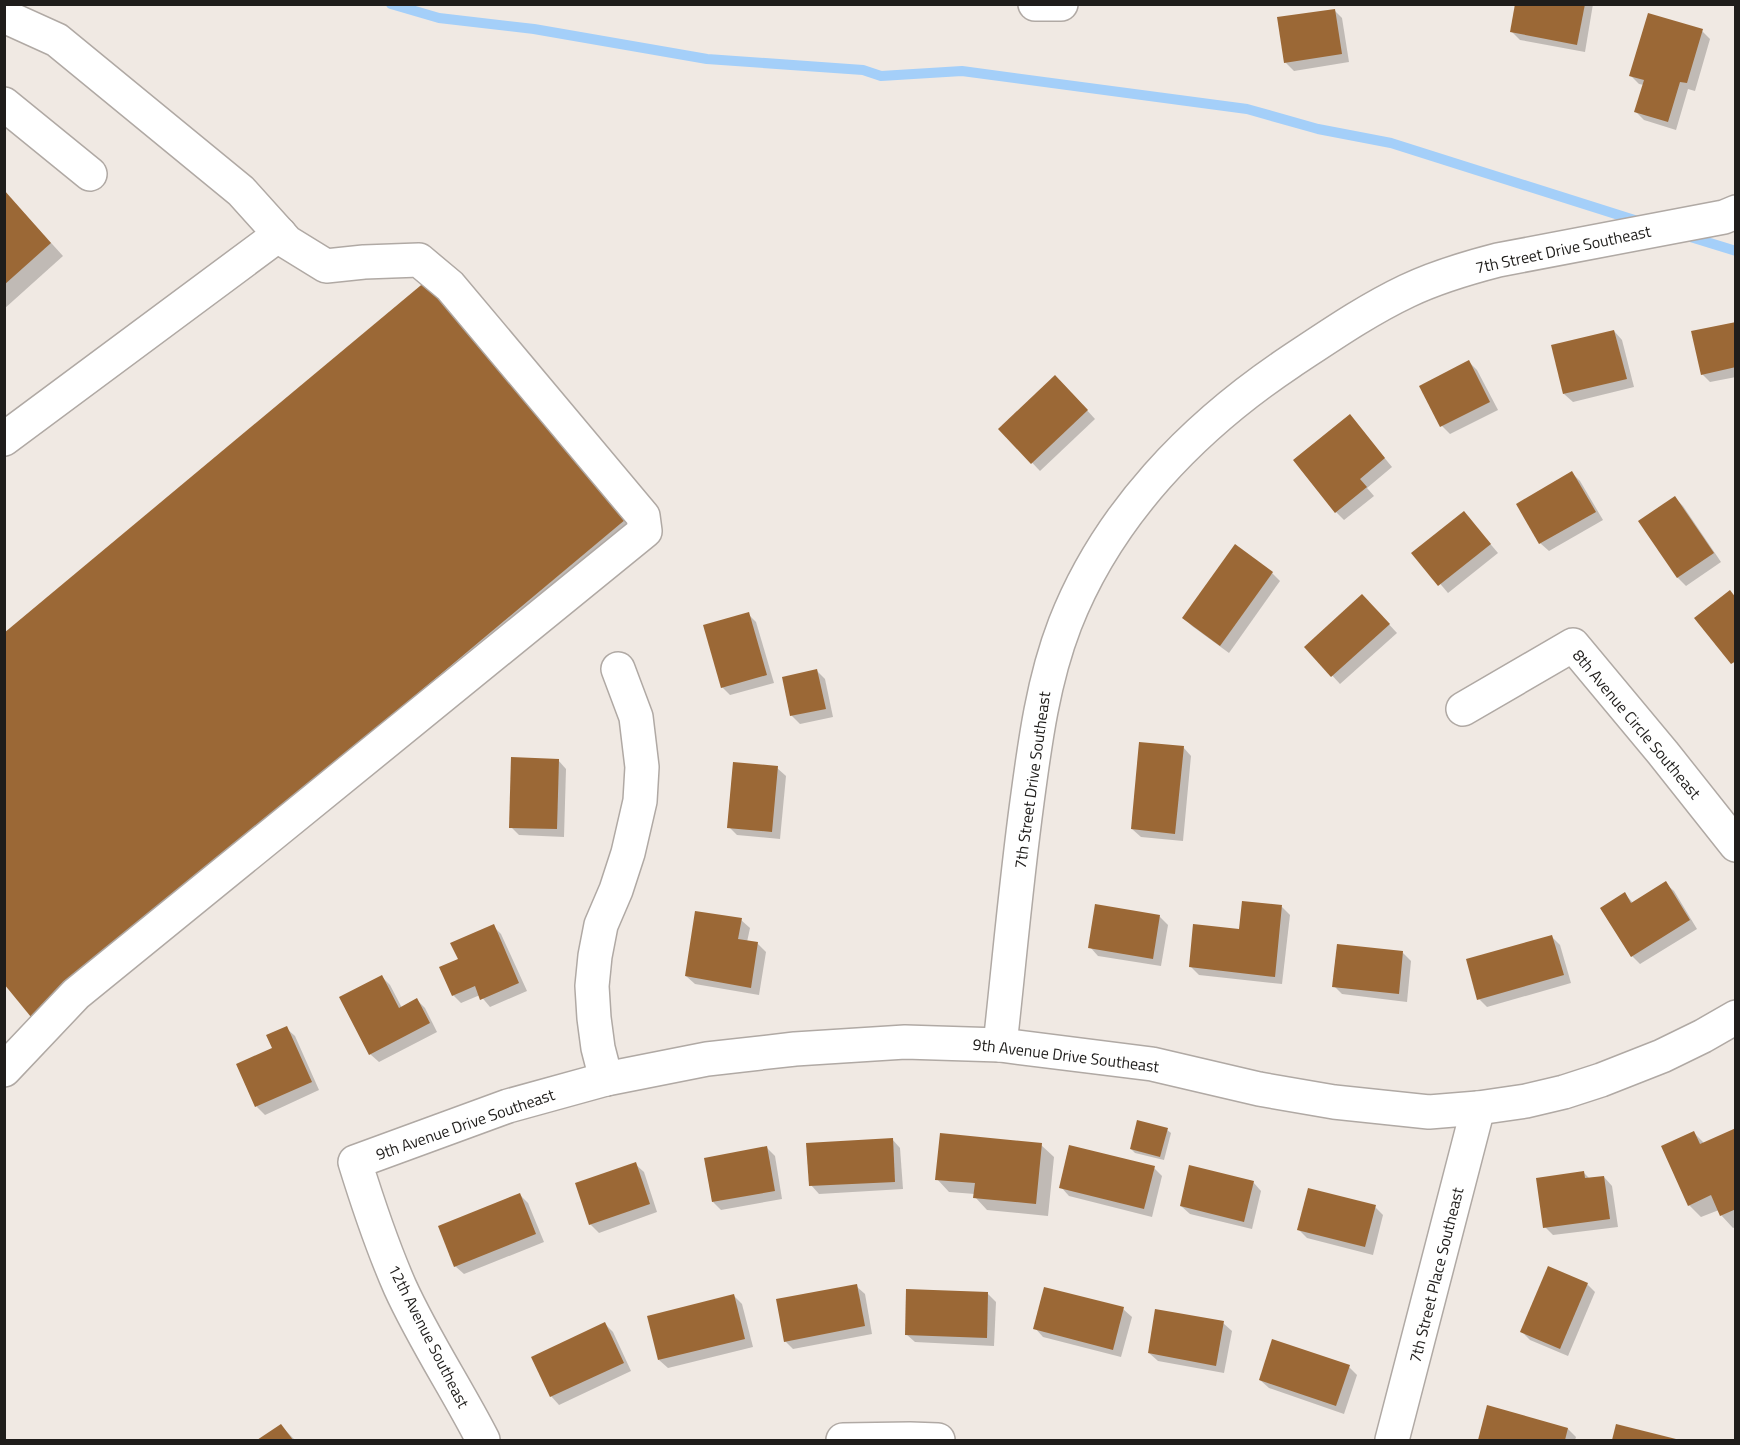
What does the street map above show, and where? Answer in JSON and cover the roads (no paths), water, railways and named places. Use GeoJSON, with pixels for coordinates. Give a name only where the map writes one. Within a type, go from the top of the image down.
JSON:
{"type":"FeatureCollection","features":[{"type":"Feature","properties":{"kind":"street"},"geometry":{"type":"LineString","coordinates":[[1035,4],[1061,4]]}},
{"type":"Feature","properties":{"kind":"street"},"geometry":{"type":"LineString","coordinates":[[4,16],[57,40],[241,191],[287,242],[326,266],[419,260],[450,286],[643,516],[645,531],[76,993],[4,1070]]}},
{"type":"Feature","properties":{"kind":"street"},"geometry":{"type":"LineString","coordinates":[[4,104],[90,174]]}},
{"type":"Feature","properties":{"kind":"street","name":"7th Street Drive Southeast"},"geometry":{"type":"LineString","coordinates":[[1000,1045],[1022,842],[1037,729],[1048,676],[1065,624],[1088,574],[1116,527],[1148,485],[1203,430],[1263,380],[1359,316],[1409,290],[1462,270],[1498,260],[1724,217],[1736,212]]}},
{"type":"Feature","properties":{"kind":"street"},"geometry":{"type":"LineString","coordinates":[[4,439],[280,234]]}},
{"type":"Feature","properties":{"kind":"street","name":"8th Avenue Circle Southeast"},"geometry":{"type":"LineString","coordinates":[[1463,709],[1573,645],[1736,845]]}},
{"type":"Feature","properties":{"kind":"street"},"geometry":{"type":"LineString","coordinates":[[606,1079],[598,1048],[594,1018],[592,986],[595,956],[601,925],[628,853],[640,801],[642,767],[636,717],[618,669]]}},
{"type":"Feature","properties":{"kind":"street","name":"9th Avenue Drive Southeast"},"geometry":{"type":"LineString","coordinates":[[355,1162],[508,1106],[606,1079],[707,1059],[795,1048],[905,1042],[1000,1045],[1152,1064],[1259,1089],[1334,1102],[1429,1112],[1478,1108],[1545,1096],[1601,1080],[1662,1056],[1736,1017]]}},
{"type":"Feature","properties":{"kind":"street","name":"7th Street Place Southeast"},"geometry":{"type":"LineString","coordinates":[[1392,1440],[1478,1108]]}},
{"type":"Feature","properties":{"kind":"street","name":"12th Avenue Southeast"},"geometry":{"type":"LineString","coordinates":[[355,1162],[375,1225],[400,1287],[483,1440]]}},
{"type":"Feature","properties":{"kind":"street"},"geometry":{"type":"LineString","coordinates":[[843,1440],[938,1440]]}},
{"type":"Feature","properties":{"kind":"waterway"},"geometry":{"type":"LineString","coordinates":[[391,4],[439,18],[534,29],[707,59],[863,70],[881,76],[962,71],[1247,109],[1318,129],[1391,143],[1644,223]]}},
{"type":"Feature","properties":{"kind":"waterway"},"geometry":{"type":"LineString","coordinates":[[1684,235],[1736,251]]}}]}
